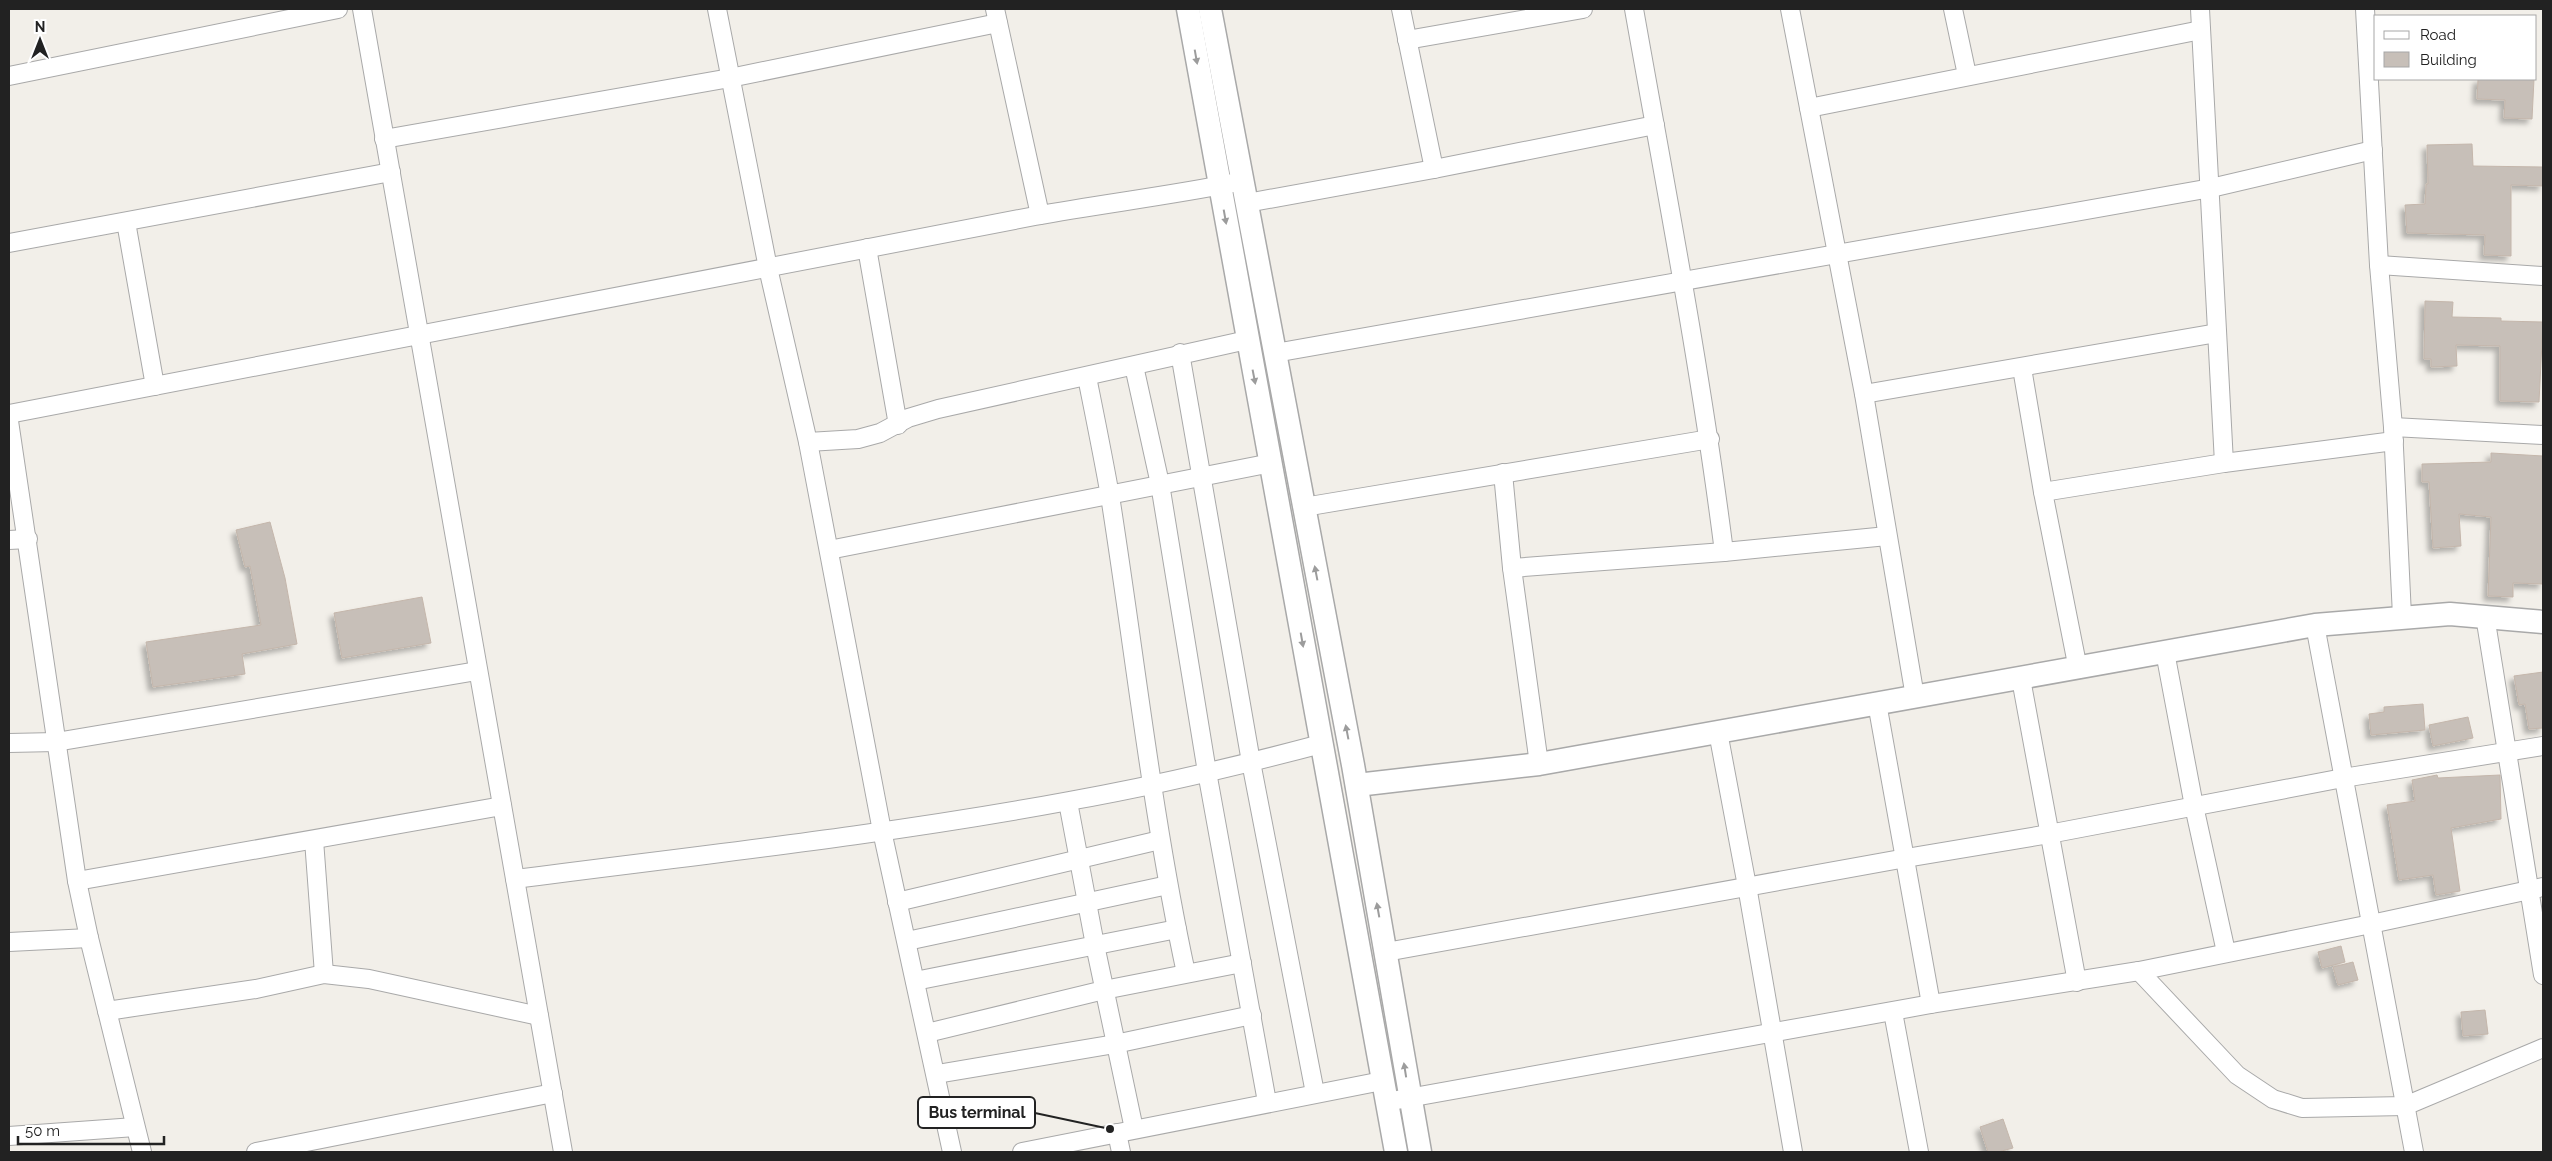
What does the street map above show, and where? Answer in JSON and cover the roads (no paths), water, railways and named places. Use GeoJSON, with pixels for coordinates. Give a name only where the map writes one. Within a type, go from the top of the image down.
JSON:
{"type":"FeatureCollection","features":[{"type":"Feature","properties":{"kind":"street"},"geometry":{"type":"LineString","coordinates":[[9,76],[338,9]]}},
{"type":"Feature","properties":{"kind":"street"},"geometry":{"type":"LineString","coordinates":[[362,9],[563,1152]]}},
{"type":"Feature","properties":{"kind":"street"},"geometry":{"type":"LineString","coordinates":[[717,9],[768,268],[808,442],[882,831],[914,981],[937,1074],[952,1152]]}},
{"type":"Feature","properties":{"kind":"street"},"geometry":{"type":"LineString","coordinates":[[1188,9],[1396,1152]]}},
{"type":"Feature","properties":{"kind":"street"},"geometry":{"type":"LineString","coordinates":[[1210,9],[1355,775],[1420,1152]]}},
{"type":"Feature","properties":{"kind":"street"},"geometry":{"type":"LineString","coordinates":[[1401,9],[1434,169]]}},
{"type":"Feature","properties":{"kind":"street"},"geometry":{"type":"LineString","coordinates":[[1407,40],[1583,9]]}},
{"type":"Feature","properties":{"kind":"street"},"geometry":{"type":"LineString","coordinates":[[1634,9],[1684,280],[1710,439],[1724,552]]}},
{"type":"Feature","properties":{"kind":"street"},"geometry":{"type":"LineString","coordinates":[[1790,9],[1864,394],[1915,697]]}},
{"type":"Feature","properties":{"kind":"street"},"geometry":{"type":"LineString","coordinates":[[1953,9],[1967,75]]}},
{"type":"Feature","properties":{"kind":"street"},"geometry":{"type":"LineString","coordinates":[[2200,9],[2224,464]]}},
{"type":"Feature","properties":{"kind":"street"},"geometry":{"type":"LineString","coordinates":[[2365,9],[2379,264],[2393,434],[2402,616]]}},
{"type":"Feature","properties":{"kind":"street"},"geometry":{"type":"LineString","coordinates":[[384,139],[730,78],[996,16],[1040,215]]}},
{"type":"Feature","properties":{"kind":"street"},"geometry":{"type":"LineString","coordinates":[[1809,108],[1967,75],[2201,30]]}},
{"type":"Feature","properties":{"kind":"street"},"geometry":{"type":"LineString","coordinates":[[9,414],[420,332],[768,268],[1040,215],[1219,186],[1245,192],[1434,169],[1655,125]]}},
{"type":"Feature","properties":{"kind":"street"},"geometry":{"type":"LineString","coordinates":[[1275,353],[2210,188],[2374,150]]}},
{"type":"Feature","properties":{"kind":"street"},"geometry":{"type":"LineString","coordinates":[[9,242],[391,172]]}},
{"type":"Feature","properties":{"kind":"street"},"geometry":{"type":"LineString","coordinates":[[126,222],[155,386]]}},
{"type":"Feature","properties":{"kind":"street"},"geometry":{"type":"LineString","coordinates":[[867,248],[898,425]]}},
{"type":"Feature","properties":{"kind":"street"},"geometry":{"type":"LineString","coordinates":[[2379,264],[2543,276]]}},
{"type":"Feature","properties":{"kind":"street"},"geometry":{"type":"LineString","coordinates":[[1864,394],[2217,333]]}},
{"type":"Feature","properties":{"kind":"street"},"geometry":{"type":"LineString","coordinates":[[808,442],[858,438],[880,433],[908,418],[938,409],[1247,340]]}},
{"type":"Feature","properties":{"kind":"street"},"geometry":{"type":"LineString","coordinates":[[1180,354],[1251,762],[1315,1093]]}},
{"type":"Feature","properties":{"kind":"street"},"geometry":{"type":"LineString","coordinates":[[1134,366],[1160,484],[1207,772],[1267,1102]]}},
{"type":"Feature","properties":{"kind":"street"},"geometry":{"type":"LineString","coordinates":[[2022,368],[2043,492],[2078,669]]}},
{"type":"Feature","properties":{"kind":"street"},"geometry":{"type":"LineString","coordinates":[[1087,377],[1110,495],[1160,840],[1186,973]]}},
{"type":"Feature","properties":{"kind":"street"},"geometry":{"type":"LineString","coordinates":[[9,422],[28,540],[76,881],[88,938],[142,1152]]}},
{"type":"Feature","properties":{"kind":"street"},"geometry":{"type":"LineString","coordinates":[[2043,492],[2224,464],[2393,434],[2543,435]]}},
{"type":"Feature","properties":{"kind":"street"},"geometry":{"type":"LineString","coordinates":[[1304,508],[1503,472],[1710,439]]}},
{"type":"Feature","properties":{"kind":"street"},"geometry":{"type":"LineString","coordinates":[[829,550],[1271,463]]}},
{"type":"Feature","properties":{"kind":"street"},"geometry":{"type":"LineString","coordinates":[[1503,472],[1512,568],[1538,764]]}},
{"type":"Feature","properties":{"kind":"street"},"geometry":{"type":"LineString","coordinates":[[1512,568],[1724,552],[1887,536]]}},
{"type":"Feature","properties":{"kind":"street"},"geometry":{"type":"LineString","coordinates":[[9,540],[28,540]]}},
{"type":"Feature","properties":{"kind":"street"},"geometry":{"type":"LineString","coordinates":[[1326,770],[1355,775],[1538,764],[2078,669],[2315,625],[2402,616],[2450,614],[2543,622]]}},
{"type":"Feature","properties":{"kind":"street"},"geometry":{"type":"LineString","coordinates":[[2485,616],[2507,753],[2537,887],[2543,975]]}},
{"type":"Feature","properties":{"kind":"street"},"geometry":{"type":"LineString","coordinates":[[2315,625],[2387,1000],[2414,1152]]}},
{"type":"Feature","properties":{"kind":"street"},"geometry":{"type":"LineString","coordinates":[[2165,652],[2194,806],[2226,952]]}},
{"type":"Feature","properties":{"kind":"street"},"geometry":{"type":"LineString","coordinates":[[9,743],[56,742],[477,670]]}},
{"type":"Feature","properties":{"kind":"street"},"geometry":{"type":"LineString","coordinates":[[2021,679],[2076,982]]}},
{"type":"Feature","properties":{"kind":"street"},"geometry":{"type":"LineString","coordinates":[[1877,703],[1931,1004]]}},
{"type":"Feature","properties":{"kind":"street"},"geometry":{"type":"LineString","coordinates":[[1718,732],[1793,1152]]}},
{"type":"Feature","properties":{"kind":"street"},"geometry":{"type":"LineString","coordinates":[[516,879],[882,831],[1068,802],[1151,785],[1321,744]]}},
{"type":"Feature","properties":{"kind":"street"},"geometry":{"type":"LineString","coordinates":[[1386,952],[1747,886],[2050,834],[2343,778],[2543,746]]}},
{"type":"Feature","properties":{"kind":"street"},"geometry":{"type":"LineString","coordinates":[[1068,802],[1104,990],[1134,1129]]}},
{"type":"Feature","properties":{"kind":"street"},"geometry":{"type":"LineString","coordinates":[[76,881],[502,806]]}},
{"type":"Feature","properties":{"kind":"street"},"geometry":{"type":"LineString","coordinates":[[314,840],[324,974]]}},
{"type":"Feature","properties":{"kind":"street"},"geometry":{"type":"LineString","coordinates":[[897,902],[1080,861],[1160,840]]}},
{"type":"Feature","properties":{"kind":"street"},"geometry":{"type":"LineString","coordinates":[[906,941],[1168,885]]}},
{"type":"Feature","properties":{"kind":"street"},"geometry":{"type":"LineString","coordinates":[[1022,1152],[1315,1093],[1384,1092],[1410,1097],[1931,1004],[2139,971],[2371,924],[2537,887]]}},
{"type":"Feature","properties":{"kind":"street"},"geometry":{"type":"LineString","coordinates":[[914,981],[1177,929]]}},
{"type":"Feature","properties":{"kind":"street"},"geometry":{"type":"LineString","coordinates":[[9,942],[88,938]]}},
{"type":"Feature","properties":{"kind":"street"},"geometry":{"type":"LineString","coordinates":[[927,1033],[1104,990],[1242,963]]}},
{"type":"Feature","properties":{"kind":"street"},"geometry":{"type":"LineString","coordinates":[[2139,971],[2237,1075],[2273,1098],[2302,1108],[2405,1106],[2543,1048]]}},
{"type":"Feature","properties":{"kind":"street"},"geometry":{"type":"LineString","coordinates":[[107,1011],[256,988],[324,974],[369,979],[539,1016]]}},
{"type":"Feature","properties":{"kind":"street"},"geometry":{"type":"LineString","coordinates":[[1893,1012],[1919,1152]]}},
{"type":"Feature","properties":{"kind":"street"},"geometry":{"type":"LineString","coordinates":[[937,1074],[1115,1044],[1252,1015]]}},
{"type":"Feature","properties":{"kind":"street"},"geometry":{"type":"LineString","coordinates":[[256,1152],[553,1093]]}},
{"type":"Feature","properties":{"kind":"street"},"geometry":{"type":"LineString","coordinates":[[9,1136],[135,1127]]}},
{"type":"Feature","properties":{"kind":"street"},"geometry":{"type":"LineString","coordinates":[[1117,1133],[1122,1152]]}},
{"type":"Feature","properties":{"kind":"place","name":"Bus terminal"},"geometry":{"type":"Point","coordinates":[1110,1129]}}]}
